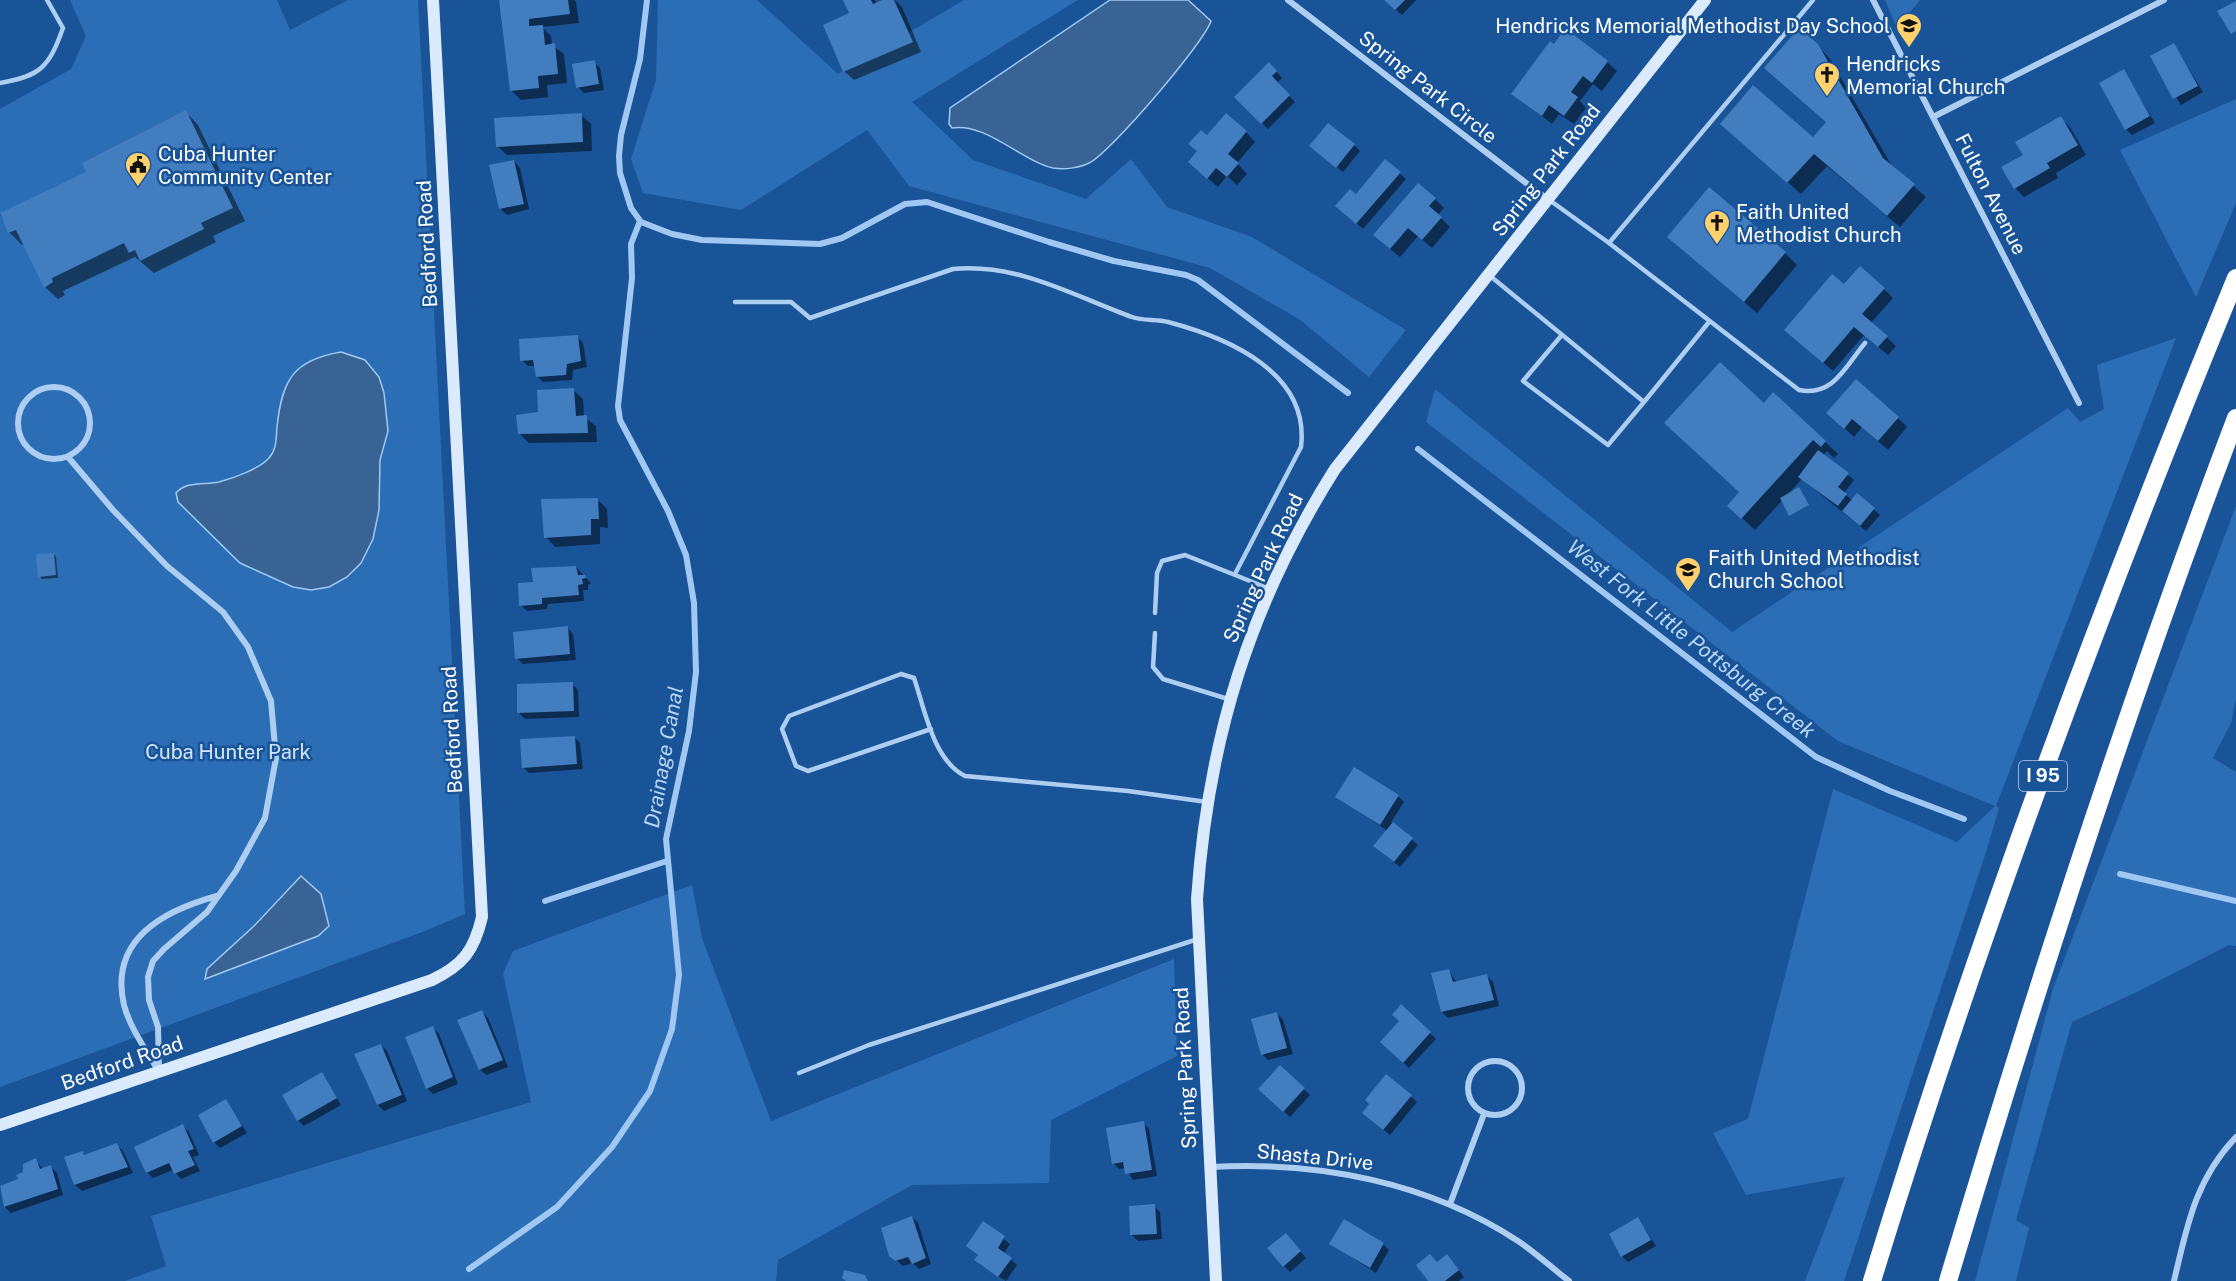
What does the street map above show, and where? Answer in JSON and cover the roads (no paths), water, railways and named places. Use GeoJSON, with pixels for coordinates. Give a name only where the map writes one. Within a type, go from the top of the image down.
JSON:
{"type":"FeatureCollection","features":[{"type":"Feature","properties":{"kind":"highway","name":"I 95"},"geometry":{"type":"LineString","coordinates":[[1872,1281],[1932,1094],[2062,723],[2133,532],[2236,278]]}},
{"type":"Feature","properties":{"kind":"highway"},"geometry":{"type":"LineString","coordinates":[[1948,1281],[2059,924],[2163,612],[2236,418]]}},
{"type":"Feature","properties":{"kind":"street","name":"Bedford Road"},"geometry":{"type":"LineString","coordinates":[[0,1125],[432,980],[453,970],[467,955],[477,938],[482,917],[433,0]]}},
{"type":"Feature","properties":{"kind":"street","name":"Spring Park Road"},"geometry":{"type":"LineString","coordinates":[[1216,1281],[1197,899],[1207,802],[1228,699],[1248,641],[1270,589],[1311,508],[1335,469],[1705,0]]}},
{"type":"Feature","properties":{"kind":"street","name":"Fulton Avenue"},"geometry":{"type":"LineString","coordinates":[[1873,0],[2079,403]]}},
{"type":"Feature","properties":{"kind":"street"},"geometry":{"type":"LineString","coordinates":[[1933,117],[2164,0]]}},
{"type":"Feature","properties":{"kind":"street","name":"Spring Park Circle"},"geometry":{"type":"LineString","coordinates":[[1290,1],[1548,200]]}},
{"type":"Feature","properties":{"kind":"street"},"geometry":{"type":"LineString","coordinates":[[61,387],[82,399],[88,409],[90,432],[78,451],[68,456],[56,459],[43,458],[23,442],[18,430],[18,418],[28,397],[38,390],[61,387]]}},
{"type":"Feature","properties":{"kind":"street"},"geometry":{"type":"LineString","coordinates":[[68,456],[113,510],[167,566],[223,612],[248,647],[272,701],[276,758],[265,819],[236,871],[207,912],[153,962],[148,977],[149,1000],[158,1027],[159,1071]]}},
{"type":"Feature","properties":{"kind":"street"},"geometry":{"type":"LineString","coordinates":[[159,1071],[136,1035],[124,1005],[120,971],[132,944],[150,926],[195,902],[217,896]]}},
{"type":"Feature","properties":{"kind":"street"},"geometry":{"type":"LineString","coordinates":[[1485,1063],[1506,1063],[1521,1078],[1520,1100],[1505,1114],[1494,1116],[1484,1114],[1469,1098],[1470,1077],[1476,1068],[1485,1063]]}},
{"type":"Feature","properties":{"kind":"street"},"geometry":{"type":"LineString","coordinates":[[1450,1204],[1484,1114]]}},
{"type":"Feature","properties":{"kind":"street"},"geometry":{"type":"LineString","coordinates":[[2174,1281],[2195,1197],[2221,1153],[2236,1137]]}},
{"type":"Feature","properties":{"kind":"street","name":"Shasta Drive"},"geometry":{"type":"LineString","coordinates":[[1210,1167],[1316,1170],[1376,1179],[1450,1204],[1519,1242],[1569,1281]]}},
{"type":"Feature","properties":{"kind":"lane"},"geometry":{"type":"LineString","coordinates":[[0,83],[24,79],[44,68],[52,58],[63,28],[47,0]]}},
{"type":"Feature","properties":{"kind":"lane"},"geometry":{"type":"LineString","coordinates":[[1609,243],[1813,0]]}},
{"type":"Feature","properties":{"kind":"lane"},"geometry":{"type":"LineString","coordinates":[[1548,200],[1609,243],[1799,390],[1813,393],[1827,389],[1865,343]]}},
{"type":"Feature","properties":{"kind":"lane"},"geometry":{"type":"LineString","coordinates":[[735,302],[791,302],[810,318],[952,269],[975,267],[1015,272],[1136,318],[1166,322],[1235,346],[1270,370],[1294,396],[1303,428],[1301,447],[1235,574]]}},
{"type":"Feature","properties":{"kind":"lane"},"geometry":{"type":"LineString","coordinates":[[1488,274],[1547,325],[1644,402]]}},
{"type":"Feature","properties":{"kind":"lane"},"geometry":{"type":"LineString","coordinates":[[1561,336],[1523,381],[1608,445],[1709,322]]}},
{"type":"Feature","properties":{"kind":"lane"},"geometry":{"type":"LineString","coordinates":[[1155,613],[1157,573],[1162,561],[1185,555],[1270,589]]}},
{"type":"Feature","properties":{"kind":"lane"},"geometry":{"type":"LineString","coordinates":[[1155,633],[1154,668],[1163,679],[1228,699]]}},
{"type":"Feature","properties":{"kind":"lane"},"geometry":{"type":"LineString","coordinates":[[931,729],[808,771],[796,766],[782,729],[789,717],[901,674],[914,678],[931,729],[948,763],[953,770],[965,776],[1128,791],[1207,802]]}},
{"type":"Feature","properties":{"kind":"lane"},"geometry":{"type":"LineString","coordinates":[[799,1074],[868,1045],[1198,939]]}},
{"type":"Feature","properties":{"kind":"waterway","name":"West Fork Little Pottsburg Creek"},"geometry":{"type":"LineString","coordinates":[[647,0],[640,59],[621,135],[619,156],[620,173],[631,208],[641,222],[672,234],[702,240],[820,244],[842,238],[905,204],[927,202],[1114,261],[1186,275],[1198,280],[1348,393]]}},
{"type":"Feature","properties":{"kind":"waterway","name":"Drainage Canal"},"geometry":{"type":"LineString","coordinates":[[469,1269],[557,1207],[612,1147],[650,1091],[672,1029],[679,975],[666,839],[689,731],[696,672],[694,603],[686,555],[668,511],[620,420],[618,406],[632,278],[631,244],[640,221]]}},
{"type":"Feature","properties":{"kind":"waterway","name":"West Fork Little Pottsburg Creek"},"geometry":{"type":"LineString","coordinates":[[1418,449],[1816,757],[1890,791],[1964,819]]}},
{"type":"Feature","properties":{"kind":"waterway"},"geometry":{"type":"LineString","coordinates":[[545,901],[667,861]]}},
{"type":"Feature","properties":{"kind":"waterway","name":"West Fork Little Pottsburg Creek"},"geometry":{"type":"LineString","coordinates":[[2120,874],[2236,901]]}},
{"type":"Feature","properties":{"kind":"place","name":"Hendricks Memorial Methodist Day School"},"geometry":{"type":"Point","coordinates":[1909,49]}},
{"type":"Feature","properties":{"kind":"place","name":"Hendricks Memorial Church"},"geometry":{"type":"Point","coordinates":[1827,98]}},
{"type":"Feature","properties":{"kind":"place","name":"Cuba Hunter Community Center"},"geometry":{"type":"Point","coordinates":[138,188]}},
{"type":"Feature","properties":{"kind":"place","name":"Faith United Methodist Church"},"geometry":{"type":"Point","coordinates":[1717,246]}},
{"type":"Feature","properties":{"kind":"place","name":"Faith United Methodist Church School"},"geometry":{"type":"Point","coordinates":[1688,593]}},
{"type":"Feature","properties":{"kind":"park label","name":"Cuba Hunter Park"},"geometry":{"type":"Point","coordinates":[228,752]}}]}
